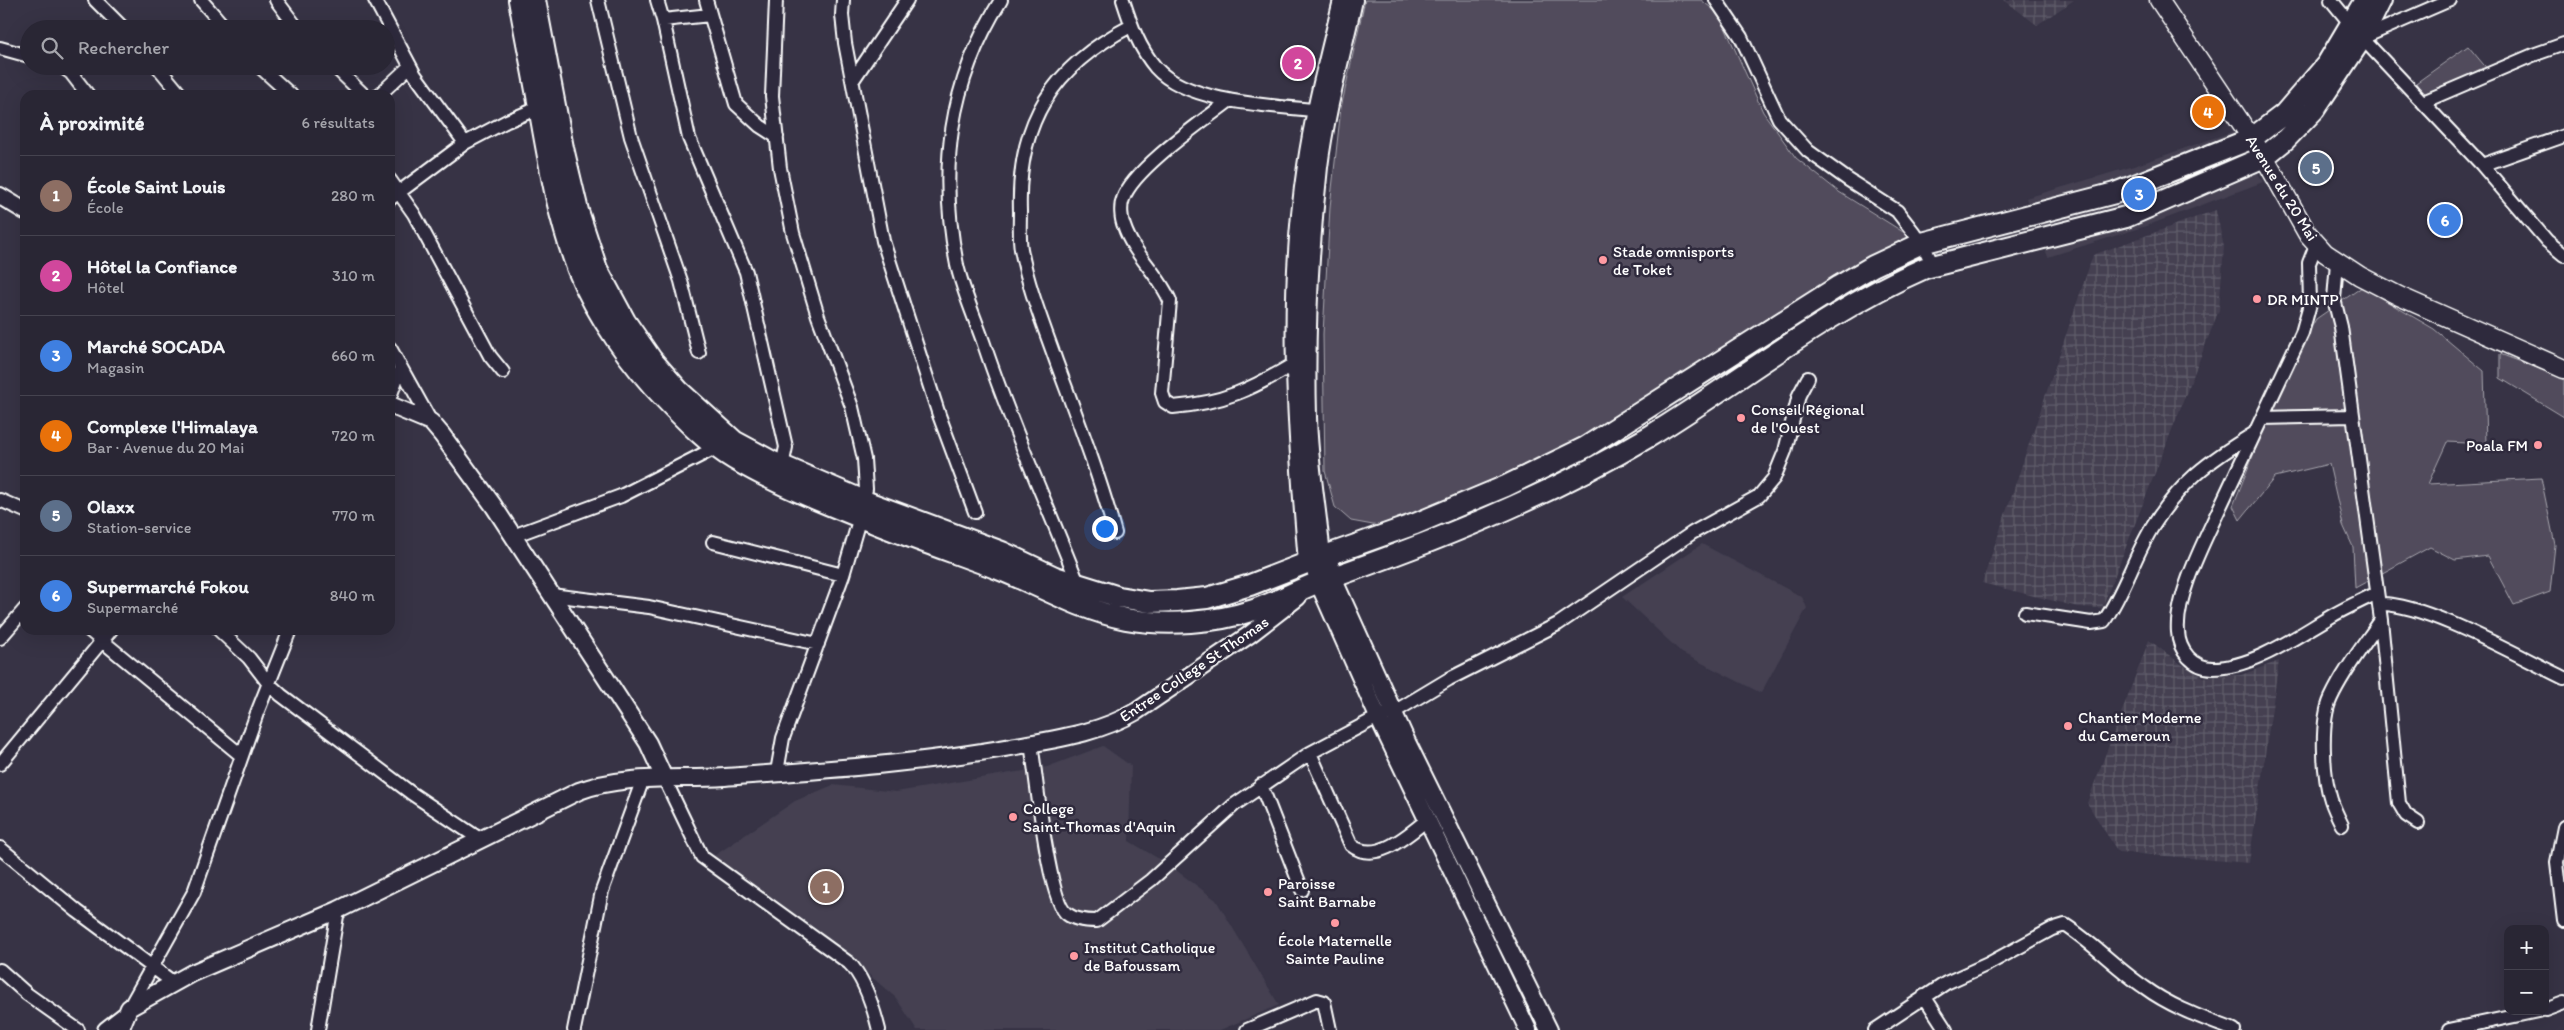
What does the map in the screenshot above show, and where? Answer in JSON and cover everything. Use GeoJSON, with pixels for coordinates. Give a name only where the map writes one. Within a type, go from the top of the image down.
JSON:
{"type":"FeatureCollection","features":[{"type":"Feature","properties":{"kind":"main road"},"geometry":{"type":"LineString","coordinates":[[518,0],[547,104],[563,148],[578,211],[597,269],[625,321],[652,360],[698,408],[734,441],[861,509],[955,555],[1000,570],[1053,595],[1092,610],[1128,619],[1167,623],[1213,619],[1251,611],[1472,524],[1575,477],[1650,436],[1825,321],[1893,282],[1933,266],[2126,217],[2264,157],[2285,140],[2314,110],[2357,31],[2365,0]]}},
{"type":"Feature","properties":{"kind":"main road"},"geometry":{"type":"LineString","coordinates":[[535,0],[555,195],[579,272],[612,333],[653,386],[700,434],[732,458],[763,474],[861,509],[1002,552],[1079,586],[1119,597],[1149,602],[1207,598],[1250,585],[1415,524],[1506,486],[1586,447],[1839,286],[1873,266],[1922,243],[2115,193],[2251,139],[2284,114],[2357,31],[2381,0]]}},
{"type":"Feature","properties":{"kind":"main road","name":"Avenue du 20 Mai"},"geometry":{"type":"LineString","coordinates":[[2159,0],[2264,157],[2297,216],[2316,245],[2337,262],[2399,296],[2564,368]]}},
{"type":"Feature","properties":{"kind":"street"},"geometry":{"type":"LineString","coordinates":[[95,0],[115,20]]}},
{"type":"Feature","properties":{"kind":"street"},"geometry":{"type":"LineString","coordinates":[[201,0],[218,20]]}},
{"type":"Feature","properties":{"kind":"street"},"geometry":{"type":"LineString","coordinates":[[276,0],[291,20]]}},
{"type":"Feature","properties":{"kind":"street"},"geometry":{"type":"LineString","coordinates":[[375,0],[386,20]]}},
{"type":"Feature","properties":{"kind":"street"},"geometry":{"type":"LineString","coordinates":[[598,0],[631,136],[681,281],[699,353]]}},
{"type":"Feature","properties":{"kind":"street"},"geometry":{"type":"LineString","coordinates":[[657,0],[664,20],[689,138],[746,272],[786,448],[782,466]]}},
{"type":"Feature","properties":{"kind":"street"},"geometry":{"type":"LineString","coordinates":[[706,0],[736,104],[760,126],[776,137]]}},
{"type":"Feature","properties":{"kind":"street"},"geometry":{"type":"LineString","coordinates":[[776,0],[772,96],[776,137],[793,233],[818,316],[852,407],[864,459],[866,489],[843,575],[783,738],[777,772]]}},
{"type":"Feature","properties":{"kind":"street"},"geometry":{"type":"LineString","coordinates":[[843,0],[842,15],[883,241],[939,415],[976,512]]}},
{"type":"Feature","properties":{"kind":"street"},"geometry":{"type":"LineString","coordinates":[[853,80],[906,0]]}},
{"type":"Feature","properties":{"kind":"street"},"geometry":{"type":"LineString","coordinates":[[1001,0],[976,42],[963,75],[949,147],[948,187],[957,266],[1003,400],[1079,586]]}},
{"type":"Feature","properties":{"kind":"street"},"geometry":{"type":"LineString","coordinates":[[1122,0],[1131,26],[1142,48],[1158,69],[1176,82],[1205,94],[1229,101],[1322,111]]}},
{"type":"Feature","properties":{"kind":"street"},"geometry":{"type":"LineString","coordinates":[[1315,560],[1308,418],[1309,328],[1322,111],[1342,0]]}},
{"type":"Feature","properties":{"kind":"street"},"geometry":{"type":"LineString","coordinates":[[1315,560],[1296,419],[1294,364],[1298,233],[1306,167],[1354,0]]}},
{"type":"Feature","properties":{"kind":"street"},"geometry":{"type":"LineString","coordinates":[[1716,0],[1741,37],[1778,119],[1808,151],[1846,179],[1897,211],[1922,243],[1933,266]]}},
{"type":"Feature","properties":{"kind":"street"},"geometry":{"type":"LineString","coordinates":[[2331,0],[2386,66],[2423,102],[2482,165],[2547,241],[2564,255]]}},
{"type":"Feature","properties":{"kind":"street"},"geometry":{"type":"LineString","coordinates":[[2357,31],[2450,0]]}},
{"type":"Feature","properties":{"kind":"street"},"geometry":{"type":"LineString","coordinates":[[664,20],[710,15]]}},
{"type":"Feature","properties":{"kind":"street"},"geometry":{"type":"LineString","coordinates":[[1114,533],[1101,483],[1033,297],[1020,247],[1019,180],[1029,132],[1054,85],[1077,60],[1108,38],[1131,26]]}},
{"type":"Feature","properties":{"kind":"street"},"geometry":{"type":"LineString","coordinates":[[395,38],[410,66],[465,143]]}},
{"type":"Feature","properties":{"kind":"street"},"geometry":{"type":"LineString","coordinates":[[2423,102],[2533,55],[2564,44]]}},
{"type":"Feature","properties":{"kind":"street"},"geometry":{"type":"LineString","coordinates":[[0,48],[20,54]]}},
{"type":"Feature","properties":{"kind":"street"},"geometry":{"type":"LineString","coordinates":[[384,90],[410,66]]}},
{"type":"Feature","properties":{"kind":"street"},"geometry":{"type":"LineString","coordinates":[[73,75],[84,90]]}},
{"type":"Feature","properties":{"kind":"street"},"geometry":{"type":"LineString","coordinates":[[164,75],[177,90]]}},
{"type":"Feature","properties":{"kind":"street"},"geometry":{"type":"LineString","coordinates":[[269,75],[285,90]]}},
{"type":"Feature","properties":{"kind":"street"},"geometry":{"type":"LineString","coordinates":[[343,75],[359,90]]}},
{"type":"Feature","properties":{"kind":"street"},"geometry":{"type":"LineString","coordinates":[[1229,101],[1174,143],[1134,181],[1122,200],[1123,225],[1131,241],[1165,290],[1170,301],[1162,393],[1165,402],[1173,407],[1212,402],[1235,396],[1294,364]]}},
{"type":"Feature","properties":{"kind":"street"},"geometry":{"type":"LineString","coordinates":[[503,372],[490,356],[414,214],[395,196],[465,143],[547,104]]}},
{"type":"Feature","properties":{"kind":"street"},"geometry":{"type":"LineString","coordinates":[[2482,165],[2564,136]]}},
{"type":"Feature","properties":{"kind":"street"},"geometry":{"type":"LineString","coordinates":[[0,197],[20,208]]}},
{"type":"Feature","properties":{"kind":"street"},"geometry":{"type":"LineString","coordinates":[[2316,245],[2308,271],[2309,313],[2202,546],[2183,596],[2177,630],[2181,648],[2193,662],[2202,667],[2214,668],[2242,662],[2286,644],[2330,617],[2378,598],[2425,614],[2466,631],[2564,678]]}},
{"type":"Feature","properties":{"kind":"street"},"geometry":{"type":"LineString","coordinates":[[2337,262],[2334,300],[2341,327],[2381,620],[2399,803],[2406,816],[2418,823]]}},
{"type":"Feature","properties":{"kind":"street"},"geometry":{"type":"LineString","coordinates":[[395,358],[432,422],[493,504],[648,742],[702,857],[855,968],[870,1001],[880,1030]]}},
{"type":"Feature","properties":{"kind":"street"},"geometry":{"type":"LineString","coordinates":[[395,383],[400,369]]}},
{"type":"Feature","properties":{"kind":"street"},"geometry":{"type":"LineString","coordinates":[[1031,744],[1047,856],[1058,902],[1066,914],[1083,921],[1097,921],[1151,880],[1234,805],[1261,785],[1310,754],[1386,715],[1449,679],[1558,624],[1692,533],[1759,496],[1774,478],[1785,451],[1799,395],[1808,378]]}},
{"type":"Feature","properties":{"kind":"street"},"geometry":{"type":"LineString","coordinates":[[395,407],[432,422]]}},
{"type":"Feature","properties":{"kind":"street"},"geometry":{"type":"LineString","coordinates":[[2262,418],[2353,416]]}},
{"type":"Feature","properties":{"kind":"street"},"geometry":{"type":"LineString","coordinates":[[2025,612],[2091,623],[2104,621],[2115,605],[2153,527],[2180,488],[2204,465],[2253,434]]}},
{"type":"Feature","properties":{"kind":"street"},"geometry":{"type":"LineString","coordinates":[[513,536],[621,496],[717,447]]}},
{"type":"Feature","properties":{"kind":"street"},"geometry":{"type":"LineString","coordinates":[[0,500],[20,509]]}},
{"type":"Feature","properties":{"kind":"street"},"geometry":{"type":"LineString","coordinates":[[713,542],[843,575]]}},
{"type":"Feature","properties":{"kind":"street"},"geometry":{"type":"LineString","coordinates":[[1315,560],[1330,564],[1326,580],[1386,715],[1428,819],[1528,1030]]}},
{"type":"Feature","properties":{"kind":"street","name":"Entree College St Thomas"},"geometry":{"type":"LineString","coordinates":[[106,1030],[174,983],[338,910],[579,791],[596,785],[643,779],[665,780],[852,768],[960,756],[1085,733],[1118,722],[1249,635],[1326,580]]}},
{"type":"Feature","properties":{"kind":"street"},"geometry":{"type":"LineString","coordinates":[[552,594],[649,607],[818,644]]}},
{"type":"Feature","properties":{"kind":"street"},"geometry":{"type":"LineString","coordinates":[[1,636],[20,615]]}},
{"type":"Feature","properties":{"kind":"street"},"geometry":{"type":"LineString","coordinates":[[2342,825],[2331,800],[2328,786],[2325,762],[2326,715],[2330,699],[2342,678],[2381,620]]}},
{"type":"Feature","properties":{"kind":"street"},"geometry":{"type":"LineString","coordinates":[[95,635],[242,756]]}},
{"type":"Feature","properties":{"kind":"street"},"geometry":{"type":"LineString","coordinates":[[0,764],[107,635]]}},
{"type":"Feature","properties":{"kind":"street"},"geometry":{"type":"LineString","coordinates":[[224,635],[249,658],[269,684],[411,794],[481,840]]}},
{"type":"Feature","properties":{"kind":"street"},"geometry":{"type":"LineString","coordinates":[[124,1018],[151,966],[194,892],[242,756],[288,635]]}},
{"type":"Feature","properties":{"kind":"street"},"geometry":{"type":"LineString","coordinates":[[1386,715],[1548,1030]]}},
{"type":"Feature","properties":{"kind":"street"},"geometry":{"type":"LineString","coordinates":[[1310,754],[1351,845],[1359,851],[1369,853],[1390,846],[1428,819]]}},
{"type":"Feature","properties":{"kind":"street"},"geometry":{"type":"LineString","coordinates":[[574,1030],[602,891],[643,779]]}},
{"type":"Feature","properties":{"kind":"street"},"geometry":{"type":"LineString","coordinates":[[1261,785],[1302,890]]}},
{"type":"Feature","properties":{"kind":"street"},"geometry":{"type":"LineString","coordinates":[[2564,827],[2557,862],[2564,921]]}},
{"type":"Feature","properties":{"kind":"street"},"geometry":{"type":"LineString","coordinates":[[0,848],[77,911],[174,983]]}},
{"type":"Feature","properties":{"kind":"street"},"geometry":{"type":"LineString","coordinates":[[318,1030],[338,910]]}},
{"type":"Feature","properties":{"kind":"street"},"geometry":{"type":"LineString","coordinates":[[1875,1030],[1924,996],[2052,929],[2065,925],[2087,940],[2145,988],[2178,1008],[2234,1030]]}},
{"type":"Feature","properties":{"kind":"street"},"geometry":{"type":"LineString","coordinates":[[0,970],[27,994],[78,1030]]}},
{"type":"Feature","properties":{"kind":"street"},"geometry":{"type":"LineString","coordinates":[[1924,996],[1946,1030]]}},
{"type":"Feature","properties":{"kind":"street"},"geometry":{"type":"LineString","coordinates":[[1247,1030],[1317,1000],[1324,1002],[1330,1030]]}},
{"type":"Feature","properties":{"kind":"street"},"geometry":{"type":"LineString","coordinates":[[2549,1009],[2564,1003]]}},
{"type":"Feature","properties":{"kind":"street"},"geometry":{"type":"LineString","coordinates":[[2449,1030],[2519,1015]]}},
{"type":"Feature","properties":{"kind":"shaded area","name":"Stade omnisports de Toket"},"geometry":{"type":"Polygon","coordinates":[[[1365,0],[1701,0],[1719,14],[1763,112],[1796,158],[1839,192],[1916,240],[1611,422],[1533,461],[1421,513],[1384,527],[1351,521],[1335,507],[1325,471],[1323,334],[1330,207],[1341,108],[1365,0]]]}},
{"type":"Feature","properties":{"kind":"shaded area"},"geometry":{"type":"Polygon","coordinates":[[[2004,0],[2074,0],[2037,25],[2004,0]]]}},
{"type":"Feature","properties":{"kind":"shaded area"},"geometry":{"type":"Polygon","coordinates":[[[2468,46],[2489,71],[2426,98],[2416,83],[2468,46]]]}},
{"type":"Feature","properties":{"kind":"shaded area"},"geometry":{"type":"Polygon","coordinates":[[[2234,131],[2263,182],[2146,226],[2048,257],[2026,198],[2134,166],[2234,131]]]}},
{"type":"Feature","properties":{"kind":"shaded area"},"geometry":{"type":"Polygon","coordinates":[[[2216,210],[2224,247],[2219,310],[2102,608],[2078,607],[1982,583],[2093,255],[2216,210]]]}},
{"type":"Feature","properties":{"kind":"shaded area"},"geometry":{"type":"Polygon","coordinates":[[[2362,287],[2434,329],[2484,371],[2486,444],[2447,442],[2428,484],[2541,478],[2555,545],[2550,592],[2514,605],[2488,556],[2455,560],[2430,547],[2355,588],[2353,547],[2343,525],[2329,464],[2275,477],[2240,520],[2233,506],[2287,370],[2316,319],[2362,287]]]}},
{"type":"Feature","properties":{"kind":"shaded area"},"geometry":{"type":"Polygon","coordinates":[[[2500,354],[2564,378],[2564,417],[2500,378],[2500,354]]]}},
{"type":"Feature","properties":{"kind":"shaded area"},"geometry":{"type":"Polygon","coordinates":[[[1702,544],[1802,597],[1807,608],[1761,693],[1682,653],[1622,597],[1702,544]]]}},
{"type":"Feature","properties":{"kind":"shaded area"},"geometry":{"type":"Polygon","coordinates":[[[2149,640],[2181,664],[2203,677],[2241,675],[2279,661],[2249,863],[2118,852],[2087,803],[2149,640]]]}},
{"type":"Feature","properties":{"kind":"shaded area"},"geometry":{"type":"Polygon","coordinates":[[[1103,746],[1131,766],[1129,841],[1169,865],[1216,900],[1279,1005],[1220,1030],[917,1030],[896,998],[814,927],[711,858],[795,801],[833,785],[896,792],[1047,767],[1103,746]]]}},
{"type":"Feature","properties":{"kind":"place","name":"Hôtel la Confiance"},"geometry":{"type":"Point","coordinates":[1298,63]}},
{"type":"Feature","properties":{"kind":"place","name":"Complexe l'Himalaya"},"geometry":{"type":"Point","coordinates":[2208,112]}},
{"type":"Feature","properties":{"kind":"place","name":"Olaxx"},"geometry":{"type":"Point","coordinates":[2316,168]}},
{"type":"Feature","properties":{"kind":"place","name":"Marché SOCADA"},"geometry":{"type":"Point","coordinates":[2139,194]}},
{"type":"Feature","properties":{"kind":"place","name":"Supermarché Fokou"},"geometry":{"type":"Point","coordinates":[2445,220]}},
{"type":"Feature","properties":{"kind":"place","name":"Stade omnisports de Toket"},"geometry":{"type":"Point","coordinates":[1603,260]}},
{"type":"Feature","properties":{"kind":"place","name":"DR MINTP"},"geometry":{"type":"Point","coordinates":[2257,299]}},
{"type":"Feature","properties":{"kind":"place","name":"Conseil Régional de l'Ouest"},"geometry":{"type":"Point","coordinates":[1741,418]}},
{"type":"Feature","properties":{"kind":"place","name":"Poala FM"},"geometry":{"type":"Point","coordinates":[2538,445]}},
{"type":"Feature","properties":{"kind":"place","name":"Chantier Moderne du Cameroun"},"geometry":{"type":"Point","coordinates":[2068,726]}},
{"type":"Feature","properties":{"kind":"place","name":"College Saint-Thomas d'Aquin"},"geometry":{"type":"Point","coordinates":[1013,817]}},
{"type":"Feature","properties":{"kind":"place","name":"École Saint Louis"},"geometry":{"type":"Point","coordinates":[826,887]}},
{"type":"Feature","properties":{"kind":"place","name":"Paroisse Saint Barnabe"},"geometry":{"type":"Point","coordinates":[1268,892]}},
{"type":"Feature","properties":{"kind":"place","name":"École Maternelle Sainte Pauline"},"geometry":{"type":"Point","coordinates":[1335,923]}},
{"type":"Feature","properties":{"kind":"place","name":"Institut Catholique de Bafoussam"},"geometry":{"type":"Point","coordinates":[1074,956]}}]}
